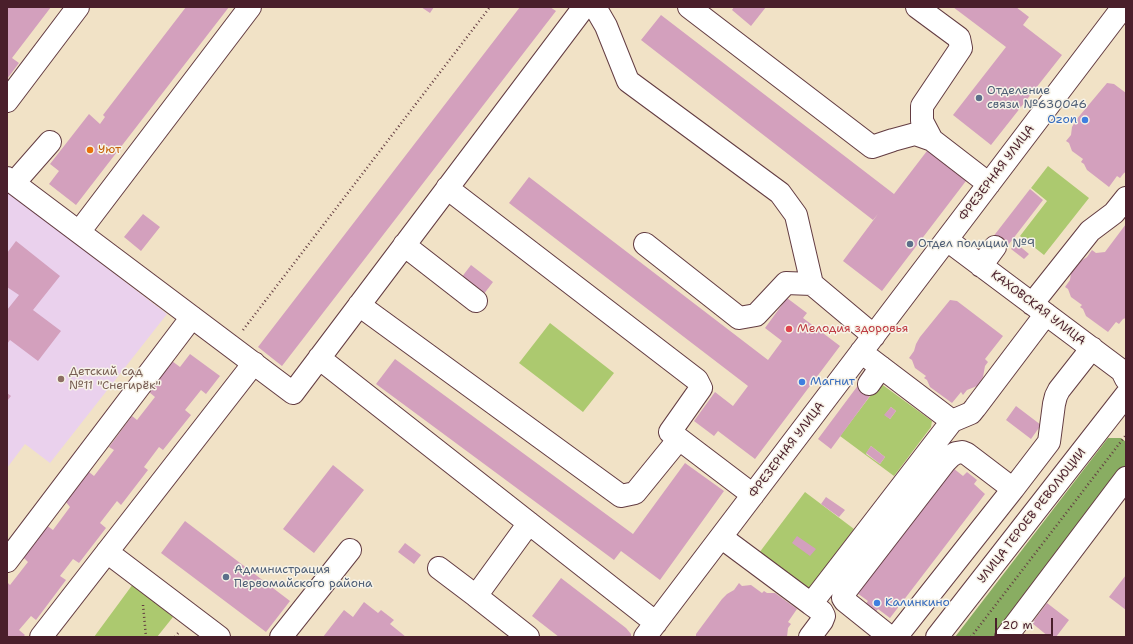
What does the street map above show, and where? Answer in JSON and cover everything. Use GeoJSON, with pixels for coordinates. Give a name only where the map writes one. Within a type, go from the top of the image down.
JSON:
{"type":"FeatureCollection","features":[{"type":"Feature","properties":{"kind":"street"},"geometry":{"type":"LineString","coordinates":[[7,100],[78,7]]}},
{"type":"Feature","properties":{"kind":"street"},"geometry":{"type":"LineString","coordinates":[[79,232],[250,7]]}},
{"type":"Feature","properties":{"kind":"street"},"geometry":{"type":"LineString","coordinates":[[50,142],[10,180],[293,393],[584,7]]}},
{"type":"Feature","properties":{"kind":"street"},"geometry":{"type":"LineString","coordinates":[[595,7],[606,26],[628,81],[780,193],[796,215],[812,284],[867,344],[875,376],[952,421]]}},
{"type":"Feature","properties":{"kind":"street"},"geometry":{"type":"LineString","coordinates":[[689,7],[872,147],[915,134],[932,140],[989,184]]}},
{"type":"Feature","properties":{"kind":"street"},"geometry":{"type":"LineString","coordinates":[[917,7],[959,38],[961,48],[922,106],[922,121],[932,140]]}},
{"type":"Feature","properties":{"kind":"street","name":"ФРЕЗЕРНАЯ УЛИЦА"},"geometry":{"type":"LineString","coordinates":[[651,630],[1116,15]]}},
{"type":"Feature","properties":{"kind":"street"},"geometry":{"type":"LineString","coordinates":[[447,188],[697,380],[701,388],[670,432],[753,495]]}},
{"type":"Feature","properties":{"kind":"street"},"geometry":{"type":"LineString","coordinates":[[812,604],[952,421],[971,413],[976,408],[1090,231],[1114,213],[1126,198]]}},
{"type":"Feature","properties":{"kind":"street","name":"КАХОВСКАЯ УЛИЦА"},"geometry":{"type":"LineString","coordinates":[[947,240],[1122,371],[1126,379]]}},
{"type":"Feature","properties":{"kind":"street"},"geometry":{"type":"LineString","coordinates":[[645,244],[739,318],[756,315],[786,283],[812,284]]}},
{"type":"Feature","properties":{"kind":"street"},"geometry":{"type":"LineString","coordinates":[[404,245],[476,301]]}},
{"type":"Feature","properties":{"kind":"street"},"geometry":{"type":"LineString","coordinates":[[981,266],[995,247]]}},
{"type":"Feature","properties":{"kind":"street"},"geometry":{"type":"LineString","coordinates":[[359,305],[621,496],[635,493],[678,438]]}},
{"type":"Feature","properties":{"kind":"street"},"geometry":{"type":"LineString","coordinates":[[7,562],[192,317]]}},
{"type":"Feature","properties":{"kind":"street"},"geometry":{"type":"LineString","coordinates":[[896,637],[1049,442],[1056,396],[1092,348]]}},
{"type":"Feature","properties":{"kind":"street"},"geometry":{"type":"LineString","coordinates":[[319,358],[529,523],[651,630]]}},
{"type":"Feature","properties":{"kind":"street"},"geometry":{"type":"LineString","coordinates":[[41,637],[254,363]]}},
{"type":"Feature","properties":{"kind":"street","name":"УЛИЦА ГЕРОЕВ РЕВОЛЮЦИИ"},"geometry":{"type":"LineString","coordinates":[[937,637],[1126,395]]}},
{"type":"Feature","properties":{"kind":"street"},"geometry":{"type":"LineString","coordinates":[[1049,442],[1074,462]]}},
{"type":"Feature","properties":{"kind":"street"},"geometry":{"type":"LineString","coordinates":[[890,637],[845,601],[843,598],[844,594],[945,462],[950,456],[962,452],[967,454],[1013,489]]}},
{"type":"Feature","properties":{"kind":"street"},"geometry":{"type":"LineString","coordinates":[[1006,637],[1126,478]]}},
{"type":"Feature","properties":{"kind":"street"},"geometry":{"type":"LineString","coordinates":[[476,596],[529,523]]}},
{"type":"Feature","properties":{"kind":"street"},"geometry":{"type":"LineString","coordinates":[[721,537],[822,612],[824,616],[822,621],[810,637]]}},
{"type":"Feature","properties":{"kind":"street"},"geometry":{"type":"LineString","coordinates":[[281,637],[350,550]]}},
{"type":"Feature","properties":{"kind":"street"},"geometry":{"type":"LineString","coordinates":[[107,552],[220,637]]}},
{"type":"Feature","properties":{"kind":"street"},"geometry":{"type":"LineString","coordinates":[[439,568],[528,637]]}},
{"type":"Feature","properties":{"kind":"street"},"geometry":{"type":"LineString","coordinates":[[945,576],[970,595]]}},
{"type":"Feature","properties":{"kind":"path"},"geometry":{"type":"LineString","coordinates":[[231,346],[490,7]]}},
{"type":"Feature","properties":{"kind":"path"},"geometry":{"type":"LineString","coordinates":[[971,637],[1126,435]]}},
{"type":"Feature","properties":{"kind":"shaded area","name":"Детский сад №11 \"Снегирёк\""},"geometry":{"type":"Polygon","coordinates":[[[7,191],[167,314],[50,463],[25,444],[7,468],[7,191]]]}},
{"type":"Feature","properties":{"kind":"green space"},"geometry":{"type":"Polygon","coordinates":[[[1048,166],[1089,198],[1044,255],[1020,236],[1047,201],[1031,188],[1048,166]]]}},
{"type":"Feature","properties":{"kind":"green space"},"geometry":{"type":"Polygon","coordinates":[[[550,323],[614,373],[583,412],[519,363],[550,323]]]}},
{"type":"Feature","properties":{"kind":"green space"},"geometry":{"type":"Polygon","coordinates":[[[880,383],[932,421],[931,427],[894,476],[840,436],[880,383]],[[891,407],[885,415],[890,419],[896,411],[891,407]],[[871,446],[866,454],[880,464],[885,457],[871,446]]]}},
{"type":"Feature","properties":{"kind":"green space"},"geometry":{"type":"Polygon","coordinates":[[[1108,438],[1121,438],[1126,442],[1126,473],[999,637],[955,637],[1108,438]]]}},
{"type":"Feature","properties":{"kind":"green space"},"geometry":{"type":"Polygon","coordinates":[[[805,492],[854,529],[808,590],[759,553],[805,492]]]}},
{"type":"Feature","properties":{"kind":"green space"},"geometry":{"type":"Polygon","coordinates":[[[133,584],[173,617],[157,637],[94,637],[133,584]]]}},
{"type":"Feature","properties":{"kind":"building"},"geometry":{"type":"Polygon","coordinates":[[[7,7],[51,7],[12,58],[19,63],[7,79],[7,7]]]}},
{"type":"Feature","properties":{"kind":"building"},"geometry":{"type":"Polygon","coordinates":[[[186,7],[229,7],[76,205],[49,184],[59,171],[50,164],[89,114],[100,124],[105,117],[103,115],[186,7]]]}},
{"type":"Feature","properties":{"kind":"building"},"geometry":{"type":"Polygon","coordinates":[[[421,7],[434,7],[430,13],[421,7]]]}},
{"type":"Feature","properties":{"kind":"building"},"geometry":{"type":"Polygon","coordinates":[[[520,7],[550,7],[556,11],[282,366],[258,347],[520,7]]]}},
{"type":"Feature","properties":{"kind":"building"},"geometry":{"type":"Polygon","coordinates":[[[734,7],[766,7],[751,26],[732,10],[734,7]]]}},
{"type":"Feature","properties":{"kind":"building"},"geometry":{"type":"Polygon","coordinates":[[[953,7],[1016,7],[1029,17],[1023,25],[1062,55],[991,145],[953,115],[1006,47],[953,7]]]}},
{"type":"Feature","properties":{"kind":"building"},"geometry":{"type":"Polygon","coordinates":[[[661,15],[894,194],[930,147],[969,177],[882,291],[843,261],[878,214],[873,220],[641,40],[661,15]]]}},
{"type":"Feature","properties":{"kind":"building"},"geometry":{"type":"Polygon","coordinates":[[[1107,83],[1114,84],[1126,93],[1126,172],[1120,178],[1117,176],[1109,187],[1087,170],[1081,162],[1083,159],[1072,151],[1069,143],[1066,141],[1071,135],[1072,127],[1076,120],[1107,83]]]}},
{"type":"Feature","properties":{"kind":"building"},"geometry":{"type":"Polygon","coordinates":[[[529,177],[768,360],[782,341],[765,328],[787,298],[807,313],[803,318],[840,346],[755,459],[718,431],[714,436],[694,421],[715,392],[733,406],[748,386],[509,203],[529,177]]]}},
{"type":"Feature","properties":{"kind":"building"},"geometry":{"type":"Polygon","coordinates":[[[1030,189],[1043,200],[1002,253],[989,242],[1030,189]]]}},
{"type":"Feature","properties":{"kind":"building"},"geometry":{"type":"Polygon","coordinates":[[[143,214],[160,227],[141,251],[124,237],[143,214]]]}},
{"type":"Feature","properties":{"kind":"building"},"geometry":{"type":"Polygon","coordinates":[[[1126,224],[1126,318],[1119,324],[1116,322],[1108,332],[1086,316],[1083,309],[1080,307],[1082,305],[1071,297],[1068,289],[1065,287],[1070,280],[1071,273],[1075,266],[1087,257],[1092,250],[1096,253],[1105,252],[1126,224]]]}},
{"type":"Feature","properties":{"kind":"building"},"geometry":{"type":"Polygon","coordinates":[[[16,241],[60,276],[33,310],[61,331],[38,361],[10,340],[7,344],[7,310],[19,295],[7,287],[7,253],[16,241]]]}},
{"type":"Feature","properties":{"kind":"building"},"geometry":{"type":"Polygon","coordinates":[[[1016,243],[1029,254],[1024,259],[1011,249],[1016,243]]]}},
{"type":"Feature","properties":{"kind":"building"},"geometry":{"type":"Polygon","coordinates":[[[471,265],[493,282],[480,299],[458,282],[471,265]]]}},
{"type":"Feature","properties":{"kind":"building"},"geometry":{"type":"Polygon","coordinates":[[[950,300],[957,301],[1003,336],[985,359],[988,362],[985,366],[983,377],[977,386],[967,390],[963,395],[961,392],[952,403],[930,387],[927,380],[924,378],[926,376],[915,368],[912,360],[909,358],[920,337],[950,300]]]}},
{"type":"Feature","properties":{"kind":"building"},"geometry":{"type":"Polygon","coordinates":[[[190,354],[220,376],[206,394],[201,390],[185,410],[191,415],[163,450],[159,447],[144,467],[148,470],[121,505],[117,501],[100,523],[106,528],[79,563],[73,559],[60,576],[66,580],[36,620],[31,616],[19,630],[25,635],[23,637],[7,637],[7,582],[10,585],[28,562],[23,557],[46,525],[53,530],[70,507],[66,502],[89,472],[94,476],[114,450],[109,447],[132,416],[137,420],[155,397],[149,392],[172,361],[180,367],[190,354]]]}},
{"type":"Feature","properties":{"kind":"building"},"geometry":{"type":"Polygon","coordinates":[[[395,359],[633,534],[685,463],[724,491],[660,580],[621,551],[614,560],[376,384],[395,359]]]}},
{"type":"Feature","properties":{"kind":"building"},"geometry":{"type":"Polygon","coordinates":[[[862,380],[875,389],[831,449],[818,439],[862,380]]]}},
{"type":"Feature","properties":{"kind":"building"},"geometry":{"type":"Polygon","coordinates":[[[7,393],[11,396],[7,401],[7,393]]]}},
{"type":"Feature","properties":{"kind":"building"},"geometry":{"type":"Polygon","coordinates":[[[1016,406],[1041,425],[1031,439],[1006,420],[1016,406]]]}},
{"type":"Feature","properties":{"kind":"building"},"geometry":{"type":"Polygon","coordinates":[[[891,407],[896,411],[890,419],[884,415],[891,407]]]}},
{"type":"Feature","properties":{"kind":"building"},"geometry":{"type":"Polygon","coordinates":[[[871,446],[885,457],[880,464],[866,453],[871,446]]]}},
{"type":"Feature","properties":{"kind":"building"},"geometry":{"type":"Polygon","coordinates":[[[333,465],[364,490],[314,553],[283,529],[333,465]]]}},
{"type":"Feature","properties":{"kind":"building"},"geometry":{"type":"Polygon","coordinates":[[[953,468],[963,476],[967,472],[977,480],[974,484],[985,494],[890,618],[878,609],[874,614],[864,606],[868,601],[857,593],[953,468]]]}},
{"type":"Feature","properties":{"kind":"building"},"geometry":{"type":"Polygon","coordinates":[[[826,497],[845,510],[839,517],[821,504],[826,497]]]}},
{"type":"Feature","properties":{"kind":"building","name":"Администрация Первомайского района"},"geometry":{"type":"Polygon","coordinates":[[[185,521],[290,601],[266,632],[161,553],[185,521]]]}},
{"type":"Feature","properties":{"kind":"building"},"geometry":{"type":"Polygon","coordinates":[[[797,536],[816,549],[810,556],[792,543],[797,536]]]}},
{"type":"Feature","properties":{"kind":"building"},"geometry":{"type":"Polygon","coordinates":[[[405,543],[421,555],[414,564],[398,552],[405,543]]]}},
{"type":"Feature","properties":{"kind":"building"},"geometry":{"type":"Polygon","coordinates":[[[1126,575],[1126,610],[1109,597],[1126,575]]]}},
{"type":"Feature","properties":{"kind":"building"},"geometry":{"type":"Polygon","coordinates":[[[561,578],[626,628],[631,634],[631,637],[559,637],[532,616],[561,578]]]}},
{"type":"Feature","properties":{"kind":"building"},"geometry":{"type":"Polygon","coordinates":[[[739,583],[742,586],[751,585],[762,593],[764,591],[767,593],[775,593],[797,609],[788,622],[791,624],[788,628],[787,637],[696,637],[696,634],[722,599],[734,590],[739,583]]]}},
{"type":"Feature","properties":{"kind":"building"},"geometry":{"type":"Polygon","coordinates":[[[364,602],[378,613],[381,610],[394,620],[390,624],[406,637],[323,637],[344,610],[353,617],[364,602]]]}},
{"type":"Feature","properties":{"kind":"building"},"geometry":{"type":"Polygon","coordinates":[[[1047,603],[1069,620],[1056,637],[1049,637],[1032,623],[1047,603]]]}},
{"type":"Feature","properties":{"kind":"place","name":"Отделение связи №630046"},"geometry":{"type":"Point","coordinates":[979,98]}},
{"type":"Feature","properties":{"kind":"place","name":"Ozon"},"geometry":{"type":"Point","coordinates":[1085,120]}},
{"type":"Feature","properties":{"kind":"place","name":"Уют"},"geometry":{"type":"Point","coordinates":[90,150]}},
{"type":"Feature","properties":{"kind":"place","name":"Отдел полиции №9"},"geometry":{"type":"Point","coordinates":[910,244]}},
{"type":"Feature","properties":{"kind":"place","name":"Мелодия здоровья"},"geometry":{"type":"Point","coordinates":[789,329]}},
{"type":"Feature","properties":{"kind":"place","name":"Детский сад №11 \"Снегирёк\""},"geometry":{"type":"Point","coordinates":[61,379]}},
{"type":"Feature","properties":{"kind":"place","name":"Магнит"},"geometry":{"type":"Point","coordinates":[802,382]}},
{"type":"Feature","properties":{"kind":"place","name":"Администрация Первомайского района"},"geometry":{"type":"Point","coordinates":[226,577]}},
{"type":"Feature","properties":{"kind":"place","name":"Калинкино"},"geometry":{"type":"Point","coordinates":[877,603]}}]}
